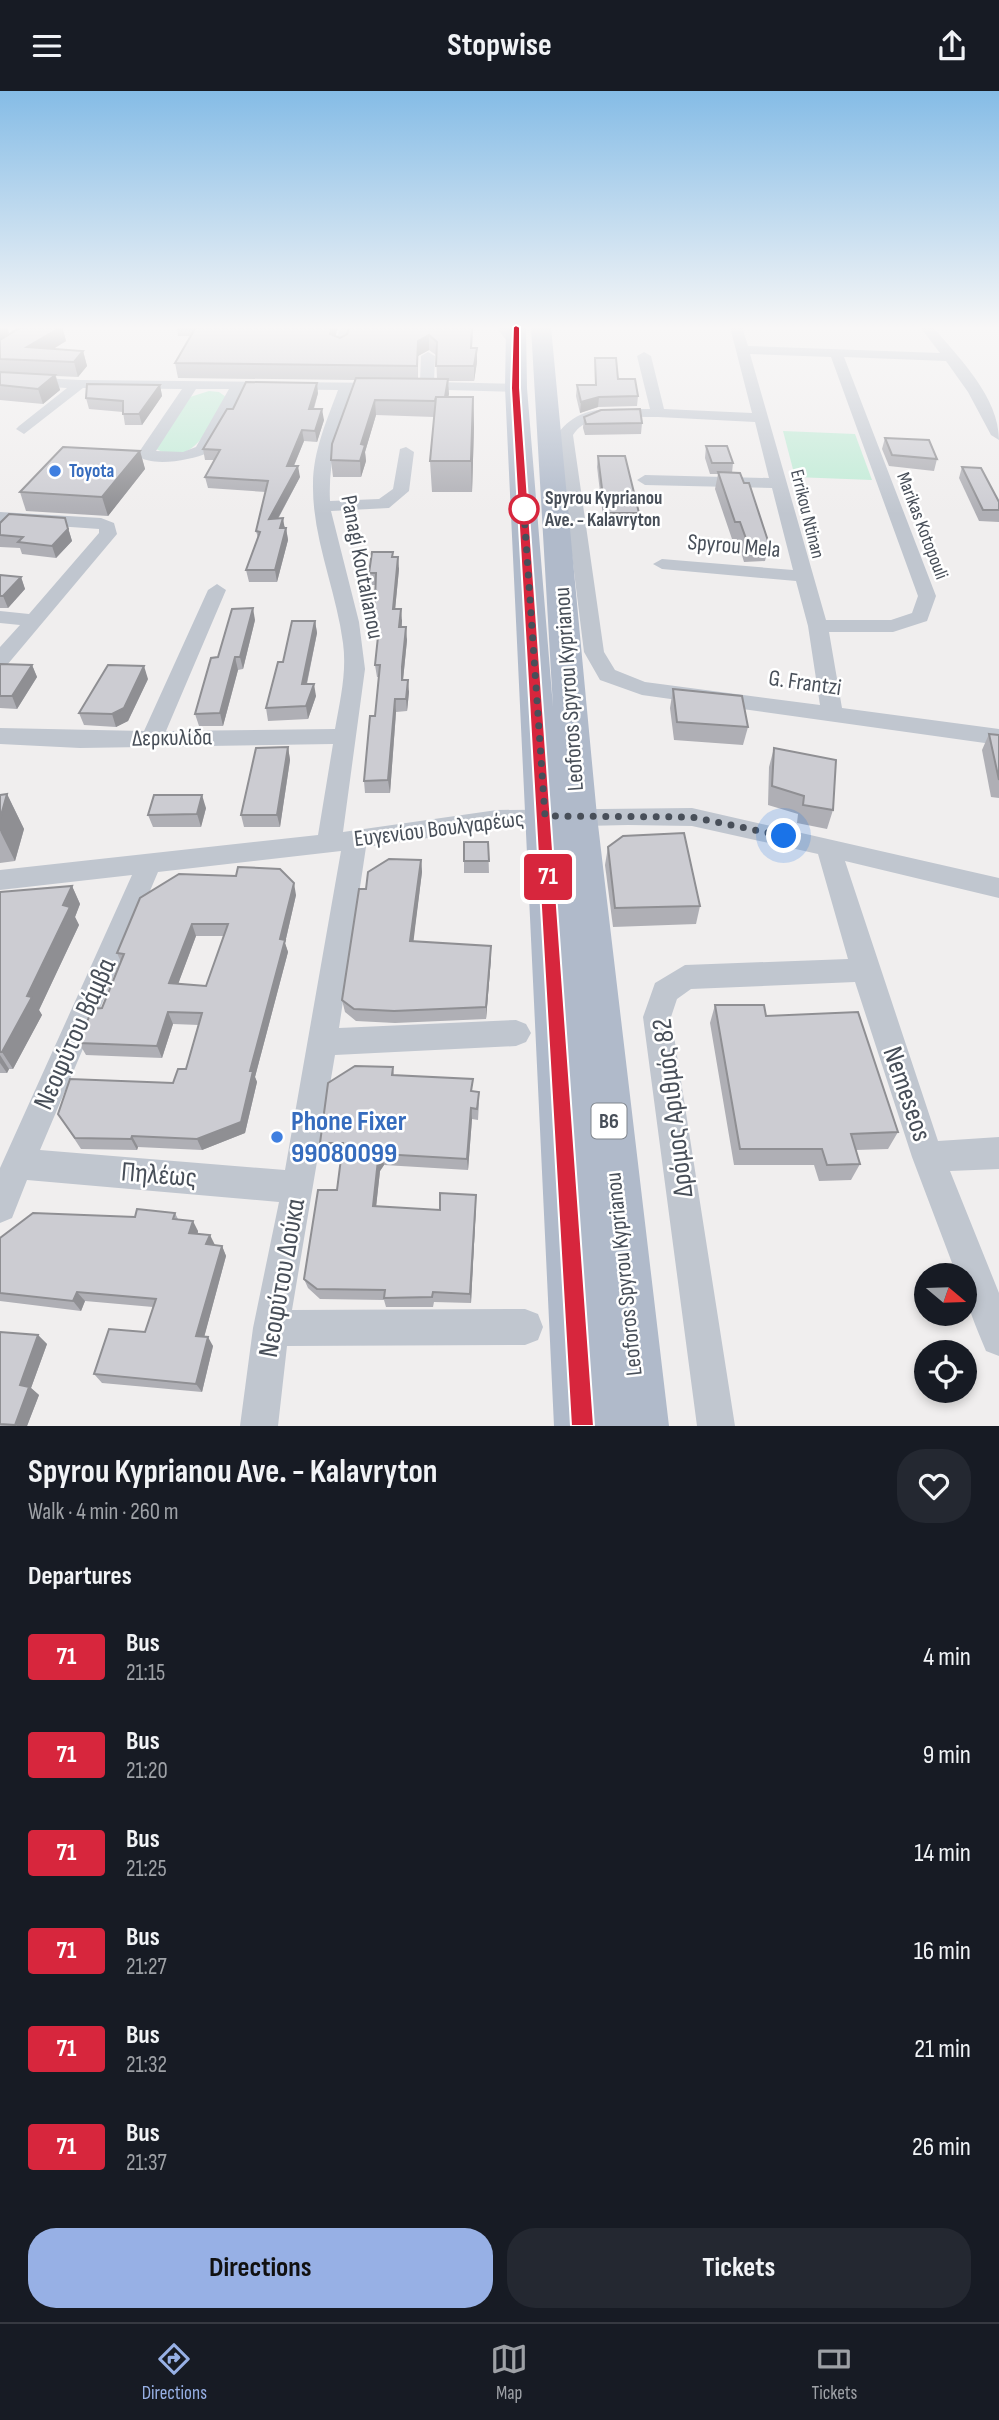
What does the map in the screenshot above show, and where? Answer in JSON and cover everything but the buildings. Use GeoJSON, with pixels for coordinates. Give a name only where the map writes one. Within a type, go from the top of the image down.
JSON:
{"type":"FeatureCollection","features":[{"type":"Feature","properties":{"kind":"main road","name":"Leoforos Spyrou Kyprianou"},"geometry":{"type":"LineString","coordinates":[[516,389],[562,816],[640,1426]]}},
{"type":"Feature","properties":{"kind":"main road","name":"Leoforos Spyrou Kyprianou"},"geometry":{"type":"LineString","coordinates":[[544,389],[562,816],[583,1426]]}},
{"type":"Feature","properties":{"kind":"street"},"geometry":{"type":"LineString","coordinates":[[24,429],[73,389]]}},
{"type":"Feature","properties":{"kind":"street"},"geometry":{"type":"LineString","coordinates":[[188,389],[145,455],[185,457],[202,450],[237,389]]}},
{"type":"Feature","properties":{"kind":"street","name":"Panagi Koutalianou"},"geometry":{"type":"LineString","coordinates":[[342,841],[344,736],[355,669],[355,640],[323,506],[324,454],[345,389]]}},
{"type":"Feature","properties":{"kind":"street"},"geometry":{"type":"LineString","coordinates":[[652,389],[658,413],[762,418]]}},
{"type":"Feature","properties":{"kind":"street","name":"Errikou Ntinan"},"geometry":{"type":"LineString","coordinates":[[754,389],[802,576],[818,626],[832,713]]}},
{"type":"Feature","properties":{"kind":"street","name":"Marikas Kotopouli"},"geometry":{"type":"LineString","coordinates":[[818,626],[892,626],[920,617],[927,596],[850,389]]}},
{"type":"Feature","properties":{"kind":"street"},"geometry":{"type":"LineString","coordinates":[[973,389],[999,435]]}},
{"type":"Feature","properties":{"kind":"street","name":"G. Frantzi"},"geometry":{"type":"LineString","coordinates":[[658,413],[589,415],[573,423],[565,435],[594,652],[607,675],[642,688],[999,737]]}},
{"type":"Feature","properties":{"kind":"street"},"geometry":{"type":"LineString","coordinates":[[323,506],[383,504],[391,500],[401,491],[406,451]]}},
{"type":"Feature","properties":{"kind":"street"},"geometry":{"type":"LineString","coordinates":[[645,480],[778,483]]}},
{"type":"Feature","properties":{"kind":"street"},"geometry":{"type":"LineString","coordinates":[[0,517],[101,523],[108,527],[108,534],[0,660]]}},
{"type":"Feature","properties":{"kind":"street","name":"Spyrou Mela"},"geometry":{"type":"LineString","coordinates":[[662,564],[802,576]]}},
{"type":"Feature","properties":{"kind":"street"},"geometry":{"type":"LineString","coordinates":[[152,738],[217,590]]}},
{"type":"Feature","properties":{"kind":"street"},"geometry":{"type":"LineString","coordinates":[[0,617],[32,620]]}},
{"type":"Feature","properties":{"kind":"street","name":"Δερκυλίδα"},"geometry":{"type":"LineString","coordinates":[[0,736],[80,740],[344,736]]}},
{"type":"Feature","properties":{"kind":"street","name":"Ευγενίου Βουλγαρέως"},"geometry":{"type":"LineString","coordinates":[[0,880],[342,841],[497,819],[562,816],[692,817],[828,846],[999,888]]}},
{"type":"Feature","properties":{"kind":"street","name":"Νεοφύτου Δούκα"},"geometry":{"type":"LineString","coordinates":[[259,1426],[271,1328],[323,1042],[342,841]]}},
{"type":"Feature","properties":{"kind":"street","name":"Nemeseos"},"geometry":{"type":"LineString","coordinates":[[828,846],[865,970],[928,1157],[999,1338]]}},
{"type":"Feature","properties":{"kind":"street","name":"Νεοφύτου Βάμβα"},"geometry":{"type":"LineString","coordinates":[[0,1206],[150,862]]}},
{"type":"Feature","properties":{"kind":"street","name":"Δρόμος Αριθμός 82"},"geometry":{"type":"LineString","coordinates":[[716,1426],[657,1017],[665,992],[685,977],[865,970]]}},
{"type":"Feature","properties":{"kind":"street"},"geometry":{"type":"LineString","coordinates":[[323,1042],[516,1033]]}},
{"type":"Feature","properties":{"kind":"street"},"geometry":{"type":"LineString","coordinates":[[928,1157],[999,1153]]}},
{"type":"Feature","properties":{"kind":"street","name":"Πηλέως"},"geometry":{"type":"LineString","coordinates":[[19,1164],[298,1187]]}},
{"type":"Feature","properties":{"kind":"street"},"geometry":{"type":"LineString","coordinates":[[271,1328],[525,1327]]}},
{"type":"Feature","properties":{"kind":"green space"},"geometry":{"type":"Polygon","coordinates":[[[209,391],[219,392],[226,397],[200,441],[181,453],[170,454],[156,449],[190,397],[209,391]]]}},
{"type":"Feature","properties":{"kind":"green space"},"geometry":{"type":"Polygon","coordinates":[[[783,431],[855,434],[872,480],[795,477],[783,431]]]}},
{"type":"Feature","properties":{"kind":"bus line","name":"71"},"geometry":{"type":"LineString","coordinates":[[516,389],[583,1426]]}},
{"type":"Feature","properties":{"kind":"place","name":"Toyota"},"geometry":{"type":"Point","coordinates":[55,471]}},
{"type":"Feature","properties":{"kind":"place","name":"Spyrou Kyprianou Ave. - Kalavryton"},"geometry":{"type":"Point","coordinates":[524,509]}},
{"type":"Feature","properties":{"kind":"place","name":"Phone Fixer 99080099"},"geometry":{"type":"Point","coordinates":[277,1137]}},
{"type":"Feature","properties":{"kind":"route"},"geometry":{"type":"LineString","coordinates":[[524,509],[523,498],[545,816],[692,817],[784,836]]}}]}
